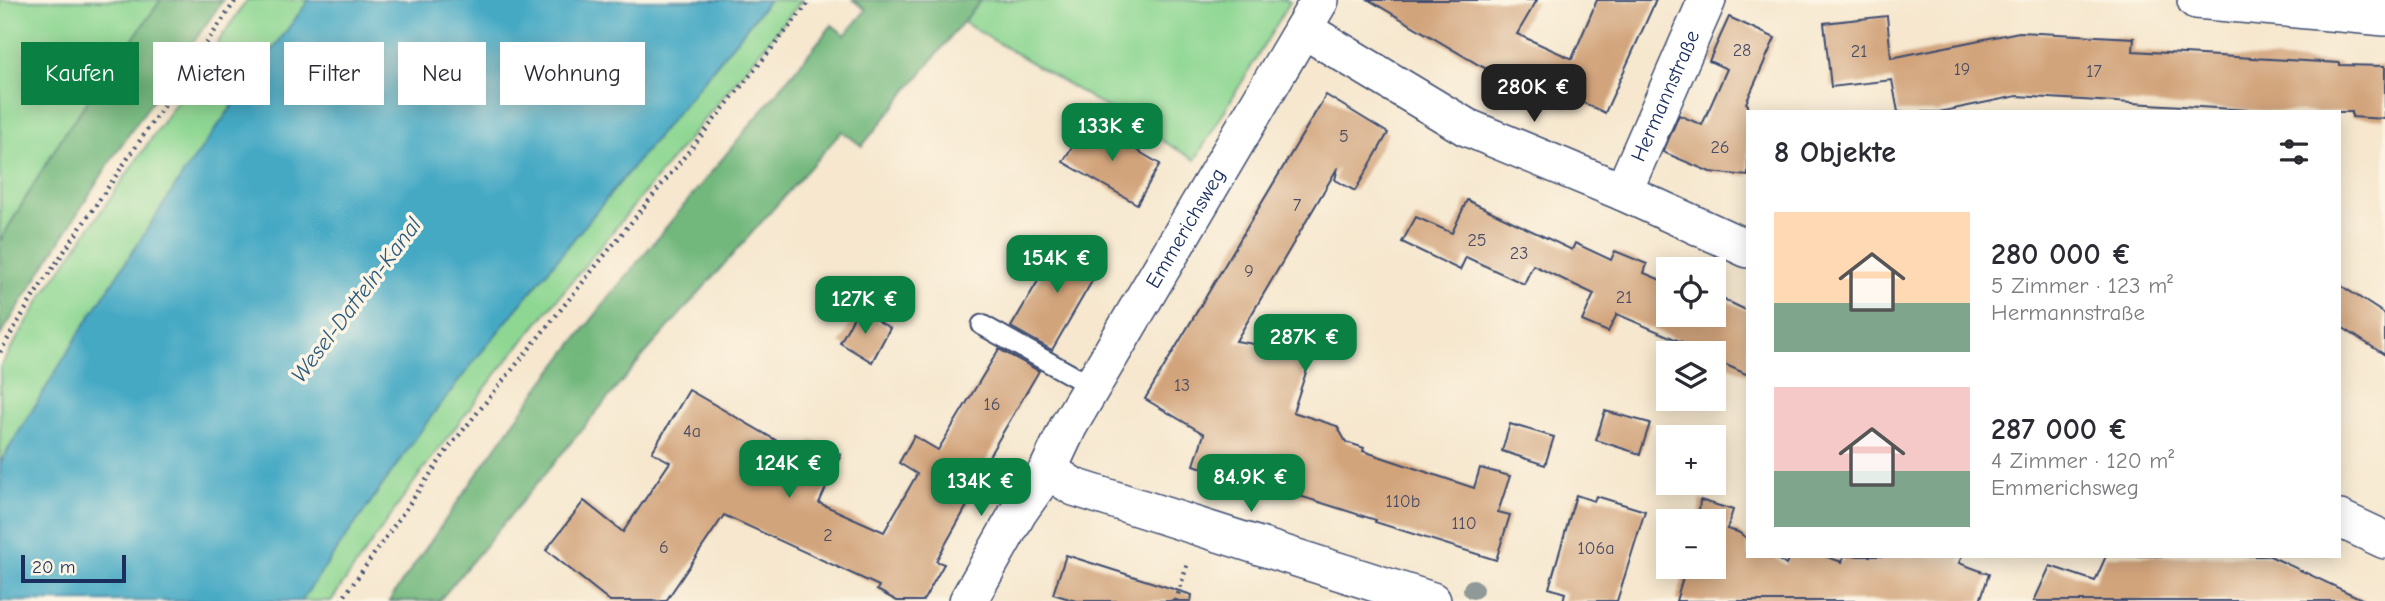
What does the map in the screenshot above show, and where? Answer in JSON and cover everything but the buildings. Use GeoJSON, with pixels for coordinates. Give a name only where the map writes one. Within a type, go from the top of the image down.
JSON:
{"type":"FeatureCollection","features":[{"type":"Feature","properties":{"kind":"street","name":"Hermannstraße"},"geometry":{"type":"LineString","coordinates":[[1623,192],[1707,0]]}},
{"type":"Feature","properties":{"kind":"street"},"geometry":{"type":"LineString","coordinates":[[2196,0],[2385,16]]}},
{"type":"Feature","properties":{"kind":"street"},"geometry":{"type":"LineString","coordinates":[[1311,14],[1466,127],[1623,192],[1746,248]]}},
{"type":"Feature","properties":{"kind":"street","name":"Emmerichsweg"},"geometry":{"type":"LineString","coordinates":[[968,601],[1019,510],[1048,470],[1069,425],[1311,14]]}},
{"type":"Feature","properties":{"kind":"street"},"geometry":{"type":"LineString","coordinates":[[1048,470],[1074,487],[1432,601]]}},
{"type":"Feature","properties":{"kind":"street"},"geometry":{"type":"LineString","coordinates":[[2341,519],[2385,540]]}},
{"type":"Feature","properties":{"kind":"lane"},"geometry":{"type":"LineString","coordinates":[[982,325],[1093,387]]}},
{"type":"Feature","properties":{"kind":"path"},"geometry":{"type":"LineString","coordinates":[[0,352],[41,286],[236,0]]}},
{"type":"Feature","properties":{"kind":"path"},"geometry":{"type":"LineString","coordinates":[[341,601],[448,449],[811,0]]}},
{"type":"Feature","properties":{"kind":"green space"},"geometry":{"type":"Polygon","coordinates":[[[0,0],[161,0],[131,42],[21,42],[21,105],[85,105],[64,134],[0,241],[0,0]]]}},
{"type":"Feature","properties":{"kind":"green space"},"geometry":{"type":"Polygon","coordinates":[[[161,0],[223,0],[194,42],[153,42],[153,100],[115,154],[0,336],[0,241],[64,134],[85,105],[139,105],[139,42],[131,42],[161,0]]]}},
{"type":"Feature","properties":{"kind":"green space"},"geometry":{"type":"Polygon","coordinates":[[[247,0],[309,0],[270,54],[270,42],[218,42],[247,0]]]}},
{"type":"Feature","properties":{"kind":"green space"},"geometry":{"type":"Polygon","coordinates":[[[769,0],[802,0],[500,369],[422,471],[331,601],[301,601],[427,422],[479,355],[769,0]]]}},
{"type":"Feature","properties":{"kind":"green space"},"geometry":{"type":"Polygon","coordinates":[[[853,0],[981,0],[862,146],[842,131],[643,356],[439,601],[389,601],[522,412],[633,268],[832,25],[845,35],[866,10],[853,0]]]}},
{"type":"Feature","properties":{"kind":"green space"},"geometry":{"type":"Polygon","coordinates":[[[981,0],[1290,2],[1195,160],[963,22],[981,0]]]}},
{"type":"Feature","properties":{"kind":"green space"},"geometry":{"type":"Polygon","coordinates":[[[174,105],[234,105],[149,228],[0,463],[0,367],[44,294],[174,105]]]}},
{"type":"Feature","properties":{"kind":"water","name":"Wesel-Datteln-Kanal"},"geometry":{"type":"Polygon","coordinates":[[[309,0],[769,0],[479,355],[427,422],[301,601],[0,601],[0,463],[80,332],[184,173],[233,105],[270,105],[270,54],[309,0]]]}}]}
